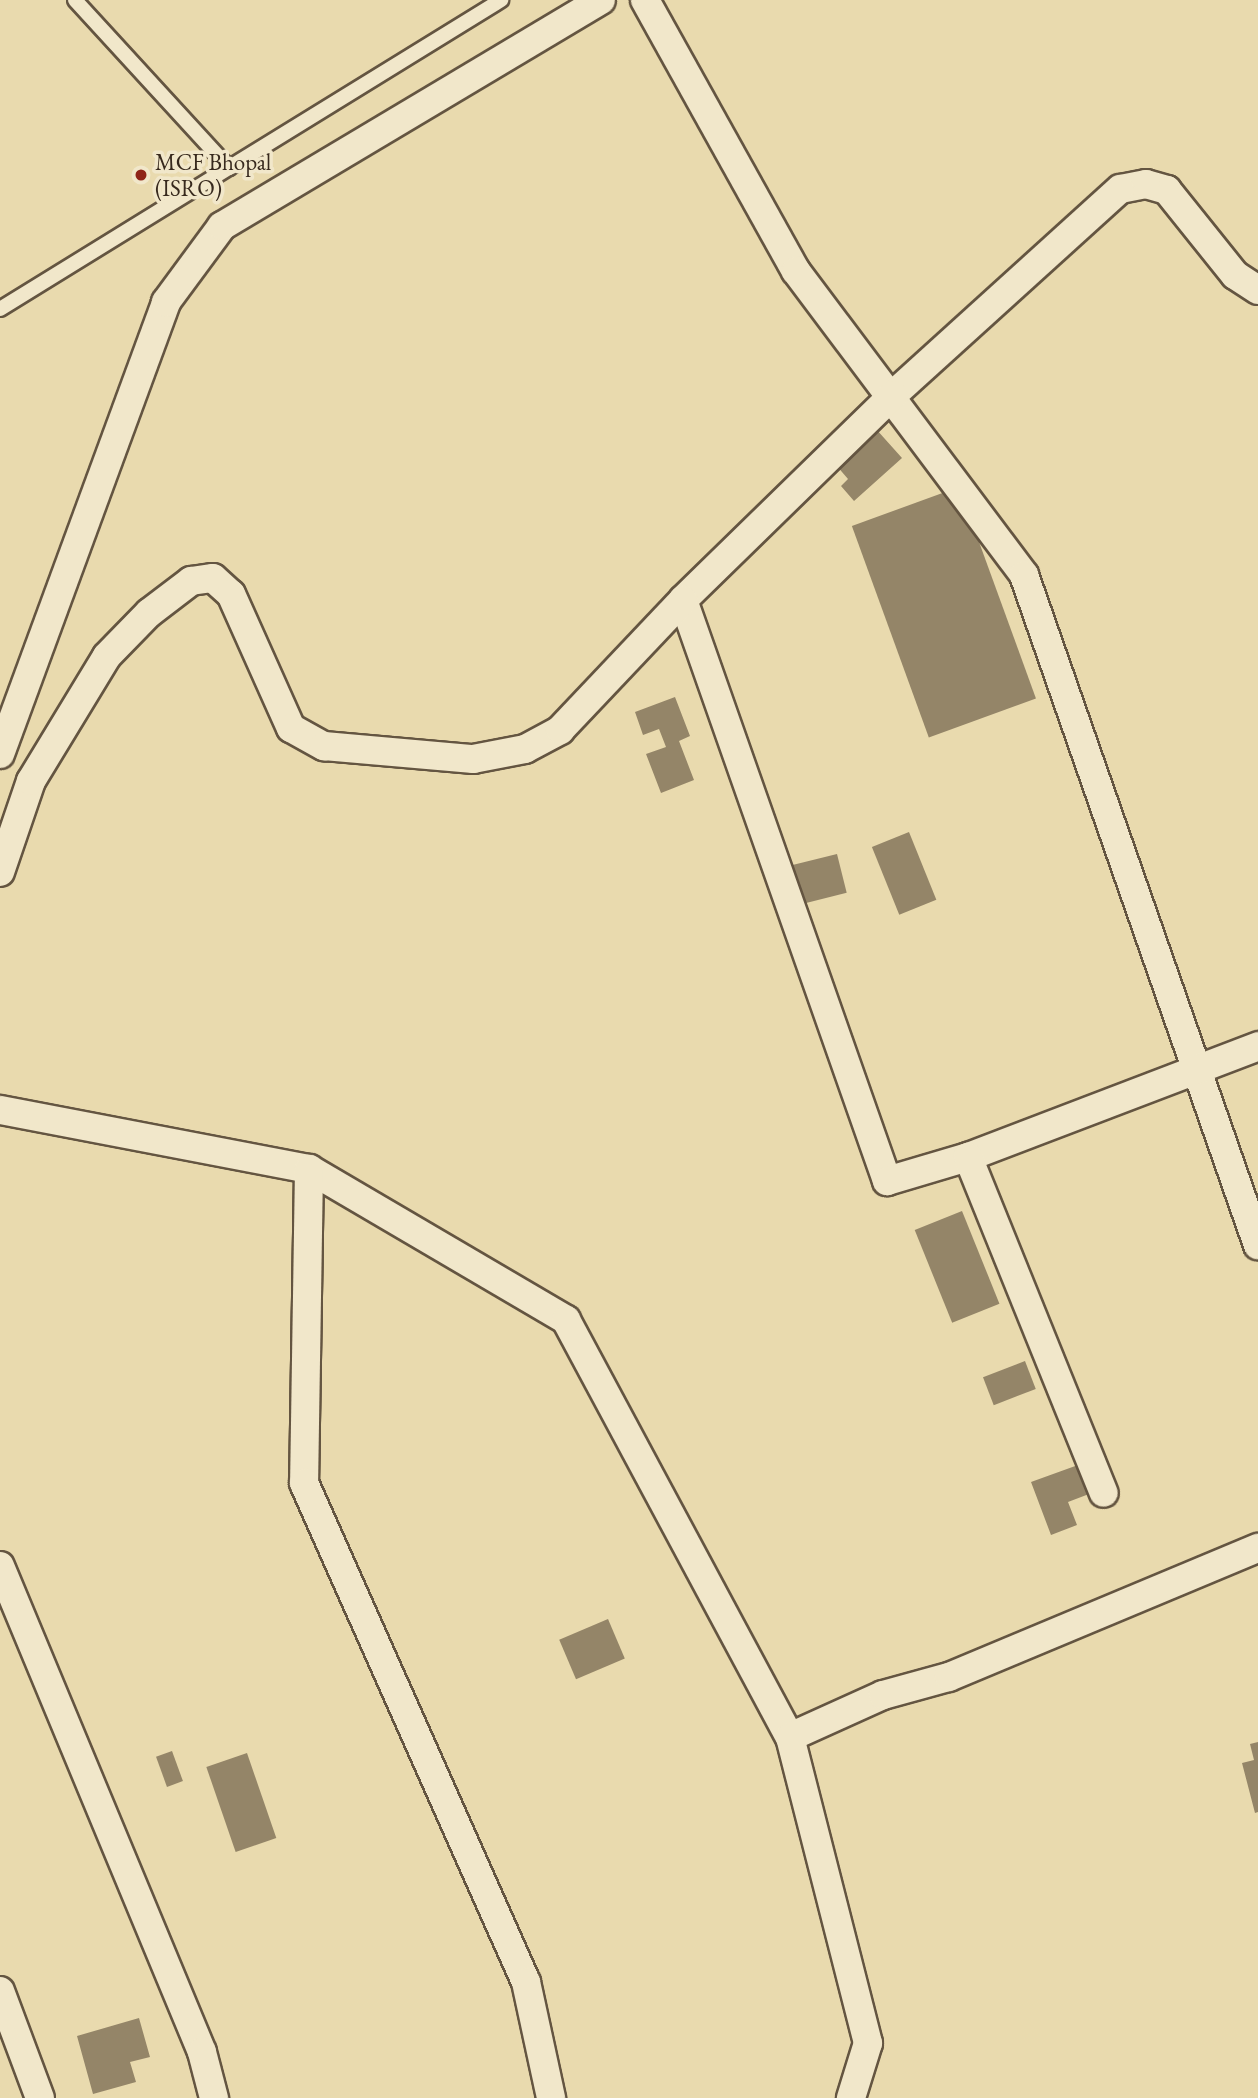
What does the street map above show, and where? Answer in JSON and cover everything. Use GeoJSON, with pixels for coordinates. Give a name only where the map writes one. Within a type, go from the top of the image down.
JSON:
{"type":"FeatureCollection","features":[{"type":"Feature","properties":{"kind":"street"},"geometry":{"type":"LineString","coordinates":[[0,754],[166,302],[222,226],[601,0]]}},
{"type":"Feature","properties":{"kind":"street"},"geometry":{"type":"LineString","coordinates":[[645,0],[796,271],[893,395],[1024,575],[1195,1073],[1258,1245]]}},
{"type":"Feature","properties":{"kind":"street"},"geometry":{"type":"LineString","coordinates":[[0,872],[31,781],[107,656],[149,613],[191,581],[213,578],[231,594],[291,728],[324,746],[473,759],[525,749],[560,730],[683,600],[893,395],[1120,190],[1146,184],[1167,190],[1235,275],[1258,290]]}},
{"type":"Feature","properties":{"kind":"street"},"geometry":{"type":"LineString","coordinates":[[683,600],[887,1181],[968,1157],[1195,1073],[1258,1046]]}},
{"type":"Feature","properties":{"kind":"street"},"geometry":{"type":"LineString","coordinates":[[0,1110],[309,1169],[566,1321],[790,1737],[868,2043],[851,2098]]}},
{"type":"Feature","properties":{"kind":"street"},"geometry":{"type":"LineString","coordinates":[[968,1157],[1104,1493]]}},
{"type":"Feature","properties":{"kind":"street"},"geometry":{"type":"LineString","coordinates":[[309,1169],[304,1483],[526,1982],[551,2098]]}},
{"type":"Feature","properties":{"kind":"street"},"geometry":{"type":"LineString","coordinates":[[790,1737],[883,1695],[949,1677],[1258,1548]]}},
{"type":"Feature","properties":{"kind":"street"},"geometry":{"type":"LineString","coordinates":[[0,1566],[202,2052],[214,2098]]}},
{"type":"Feature","properties":{"kind":"street"},"geometry":{"type":"LineString","coordinates":[[0,1992],[40,2098]]}},
{"type":"Feature","properties":{"kind":"lane"},"geometry":{"type":"LineString","coordinates":[[75,0],[229,168]]}},
{"type":"Feature","properties":{"kind":"lane"},"geometry":{"type":"LineString","coordinates":[[0,309],[501,0]]}},
{"type":"Feature","properties":{"kind":"building"},"geometry":{"type":"Polygon","coordinates":[[[876,429],[902,458],[854,501],[841,486],[848,479],[836,465],[876,429]]]}},
{"type":"Feature","properties":{"kind":"building"},"geometry":{"type":"Polygon","coordinates":[[[959,487],[1036,698],[929,737],[852,526],[959,487]]]}},
{"type":"Feature","properties":{"kind":"building"},"geometry":{"type":"Polygon","coordinates":[[[675,697],[690,736],[679,741],[694,780],[661,793],[646,754],[666,747],[659,729],[643,735],[635,712],[675,697]]]}},
{"type":"Feature","properties":{"kind":"building"},"geometry":{"type":"Polygon","coordinates":[[[909,832],[936,900],[899,915],[872,847],[909,832]]]}},
{"type":"Feature","properties":{"kind":"building"},"geometry":{"type":"Polygon","coordinates":[[[837,854],[847,893],[798,905],[788,866],[837,854]]]}},
{"type":"Feature","properties":{"kind":"building"},"geometry":{"type":"Polygon","coordinates":[[[962,1211],[999,1304],[952,1323],[915,1230],[962,1211]]]}},
{"type":"Feature","properties":{"kind":"building"},"geometry":{"type":"Polygon","coordinates":[[[1025,1361],[1036,1389],[994,1405],[983,1377],[1025,1361]]]}},
{"type":"Feature","properties":{"kind":"building"},"geometry":{"type":"Polygon","coordinates":[[[1078,1465],[1089,1494],[1068,1502],[1077,1525],[1051,1535],[1031,1482],[1078,1465]]]}},
{"type":"Feature","properties":{"kind":"building"},"geometry":{"type":"Polygon","coordinates":[[[608,1619],[625,1659],[576,1679],[559,1640],[608,1619]]]}},
{"type":"Feature","properties":{"kind":"building"},"geometry":{"type":"Polygon","coordinates":[[[1258,1742],[1258,1812],[1255,1813],[1242,1763],[1254,1760],[1250,1744],[1258,1742]]]}},
{"type":"Feature","properties":{"kind":"building"},"geometry":{"type":"Polygon","coordinates":[[[172,1751],[183,1781],[167,1787],[156,1757],[172,1751]]]}},
{"type":"Feature","properties":{"kind":"building"},"geometry":{"type":"Polygon","coordinates":[[[247,1753],[276,1838],[236,1852],[206,1767],[247,1753]]]}},
{"type":"Feature","properties":{"kind":"building"},"geometry":{"type":"Polygon","coordinates":[[[139,2018],[150,2057],[130,2062],[136,2082],[93,2094],[77,2036],[139,2018]]]}},
{"type":"Feature","properties":{"kind":"place","name":"MCF Bhopal (ISRO)"},"geometry":{"type":"Point","coordinates":[141,175]}}]}
